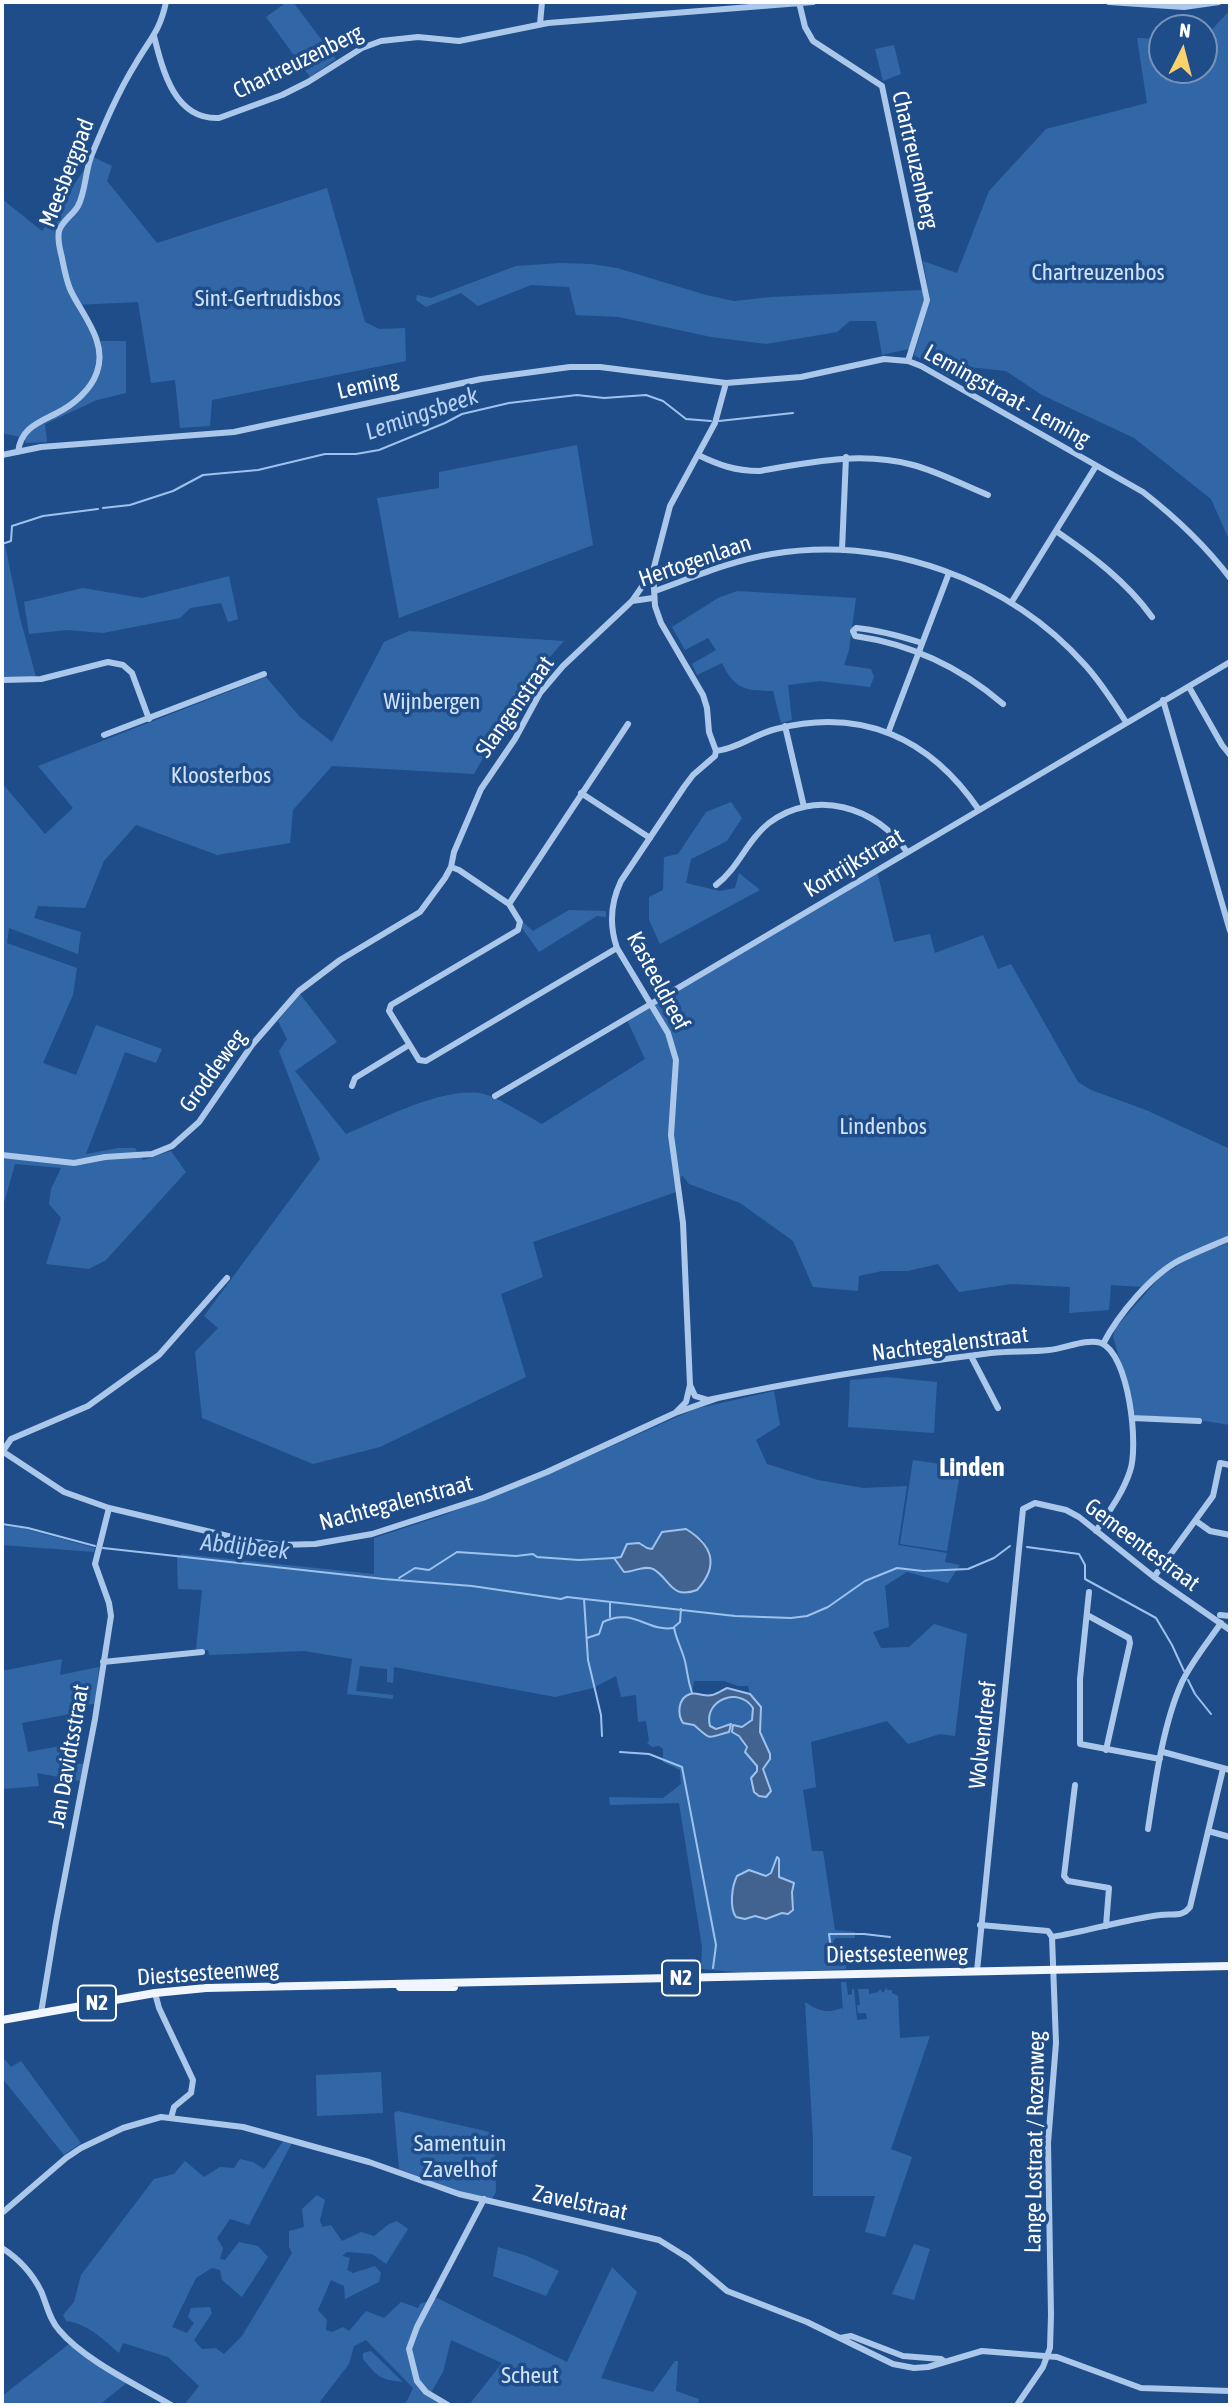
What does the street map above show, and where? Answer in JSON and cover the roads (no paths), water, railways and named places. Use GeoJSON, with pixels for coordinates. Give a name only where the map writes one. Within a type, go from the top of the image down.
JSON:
{"type":"FeatureCollection","features":[{"type":"Feature","properties":{"kind":"main road","name":"Diestsesteenweg"},"geometry":{"type":"LineString","coordinates":[[2,2020],[155,1993],[206,1988],[1230,1966]]}},
{"type":"Feature","properties":{"kind":"street","name":"Meesbergpad"},"geometry":{"type":"LineString","coordinates":[[18,452],[19,443],[30,426],[57,414],[76,400],[92,384],[98,369],[99,351],[91,324],[68,285],[59,244],[60,228],[79,205],[87,167],[111,110],[135,64],[155,36],[166,2]]}},
{"type":"Feature","properties":{"kind":"street"},"geometry":{"type":"LineString","coordinates":[[540,24],[542,2]]}},
{"type":"Feature","properties":{"kind":"street","name":"Chartreuzenberg"},"geometry":{"type":"LineString","coordinates":[[799,2],[805,27],[813,41],[882,86],[927,300],[908,361]]}},
{"type":"Feature","properties":{"kind":"street","name":"Chartreuzenberg"},"geometry":{"type":"LineString","coordinates":[[155,36],[172,89],[181,103],[194,114],[208,119],[228,116],[282,95],[362,48],[380,41],[418,37],[459,41],[540,24],[813,2]]}},
{"type":"Feature","properties":{"kind":"street"},"geometry":{"type":"LineString","coordinates":[[1109,2],[1184,7],[1219,2]]}},
{"type":"Feature","properties":{"kind":"street","name":"Lemingstraat - Leming"},"geometry":{"type":"LineString","coordinates":[[726,383],[801,377],[884,359],[908,361],[1143,492],[1200,542],[1230,578]]}},
{"type":"Feature","properties":{"kind":"street","name":"Leming"},"geometry":{"type":"LineString","coordinates":[[2,456],[41,447],[244,431],[481,379],[570,367],[600,367],[726,383]]}},
{"type":"Feature","properties":{"kind":"street","name":"Slangenstraat"},"geometry":{"type":"LineString","coordinates":[[282,1010],[307,984],[340,960],[420,912],[445,878],[451,867],[453,852],[481,789],[540,693],[562,666],[632,601],[653,571],[670,506],[716,419],[726,383]]}},
{"type":"Feature","properties":{"kind":"street"},"geometry":{"type":"LineString","coordinates":[[698,455],[718,465],[745,471],[846,457],[888,460],[912,465],[988,495]]}},
{"type":"Feature","properties":{"kind":"street"},"geometry":{"type":"LineString","coordinates":[[842,550],[846,457]]}},
{"type":"Feature","properties":{"kind":"street"},"geometry":{"type":"LineString","coordinates":[[1011,603],[1096,466]]}},
{"type":"Feature","properties":{"kind":"street"},"geometry":{"type":"LineString","coordinates":[[1056,531],[1097,560],[1143,603],[1152,617]]}},
{"type":"Feature","properties":{"kind":"street","name":"Hertogenlaan"},"geometry":{"type":"LineString","coordinates":[[632,601],[654,595],[693,576],[736,561],[791,551],[842,550],[898,558],[949,573],[1011,603],[1049,630],[1098,680],[1126,722]]}},
{"type":"Feature","properties":{"kind":"street"},"geometry":{"type":"LineString","coordinates":[[653,571],[654,595],[661,622],[703,695],[709,732],[716,751],[726,750],[757,735],[785,726],[828,721],[860,725],[907,741],[939,762],[966,790],[979,810]]}},
{"type":"Feature","properties":{"kind":"street"},"geometry":{"type":"LineString","coordinates":[[888,733],[949,573]]}},
{"type":"Feature","properties":{"kind":"street"},"geometry":{"type":"LineString","coordinates":[[922,643],[866,629],[856,628],[853,631],[855,635],[892,642],[919,652],[968,677],[1003,704]]}},
{"type":"Feature","properties":{"kind":"street"},"geometry":{"type":"LineString","coordinates":[[2,680],[41,679],[108,662],[123,664],[132,673],[149,719]]}},
{"type":"Feature","properties":{"kind":"street","name":"Kortrijkstraat"},"geometry":{"type":"LineString","coordinates":[[495,1096],[1230,662]]}},
{"type":"Feature","properties":{"kind":"street"},"geometry":{"type":"LineString","coordinates":[[104,735],[264,674]]}},
{"type":"Feature","properties":{"kind":"street"},"geometry":{"type":"LineString","coordinates":[[1189,687],[1222,746],[1230,755]]}},
{"type":"Feature","properties":{"kind":"street"},"geometry":{"type":"LineString","coordinates":[[1163,700],[1230,931]]}},
{"type":"Feature","properties":{"kind":"street"},"geometry":{"type":"LineString","coordinates":[[509,904],[628,724]]}},
{"type":"Feature","properties":{"kind":"street"},"geometry":{"type":"LineString","coordinates":[[785,726],[804,807]]}},
{"type":"Feature","properties":{"kind":"street","name":"Kasteeldreef"},"geometry":{"type":"LineString","coordinates":[[692,1401],[683,1223],[671,1135],[677,1069],[671,1040],[617,948],[611,924],[616,892],[684,787],[693,775],[715,756],[716,751]]}},
{"type":"Feature","properties":{"kind":"street"},"geometry":{"type":"LineString","coordinates":[[581,793],[650,838]]}},
{"type":"Feature","properties":{"kind":"street"},"geometry":{"type":"LineString","coordinates":[[716,885],[726,878],[748,845],[769,823],[783,814],[804,807],[836,806],[866,815],[886,827],[906,852]]}},
{"type":"Feature","properties":{"kind":"street"},"geometry":{"type":"LineString","coordinates":[[451,867],[509,904],[520,922],[518,930],[391,1005],[390,1011],[419,1060],[426,1061],[617,948]]}},
{"type":"Feature","properties":{"kind":"street","name":"Groddeweg"},"geometry":{"type":"LineString","coordinates":[[2,1155],[74,1163],[105,1157],[152,1154],[172,1146],[199,1122],[252,1045],[282,1010]]}},
{"type":"Feature","properties":{"kind":"street"},"geometry":{"type":"LineString","coordinates":[[352,1086],[355,1079],[409,1045]]}},
{"type":"Feature","properties":{"kind":"street"},"geometry":{"type":"LineString","coordinates":[[1096,1531],[1131,1470],[1135,1433],[1117,1360],[1103,1344],[1116,1323],[1162,1272],[1179,1261],[1230,1238]]}},
{"type":"Feature","properties":{"kind":"street"},"geometry":{"type":"LineString","coordinates":[[2,1451],[11,1439],[88,1406],[159,1355],[227,1278]]}},
{"type":"Feature","properties":{"kind":"street","name":"Nachtegalenstraat"},"geometry":{"type":"LineString","coordinates":[[2,1451],[64,1492],[109,1508],[249,1541],[299,1545],[372,1534],[484,1498],[688,1410],[692,1401],[705,1404],[718,1398],[792,1383],[971,1356],[1051,1350],[1089,1342],[1103,1344]]}},
{"type":"Feature","properties":{"kind":"street"},"geometry":{"type":"LineString","coordinates":[[971,1356],[998,1408]]}},
{"type":"Feature","properties":{"kind":"street"},"geometry":{"type":"LineString","coordinates":[[1133,1418],[1199,1421]]}},
{"type":"Feature","properties":{"kind":"street"},"geometry":{"type":"LineString","coordinates":[[1154,1577],[1213,1496],[1220,1463],[1230,1465]]}},
{"type":"Feature","properties":{"kind":"street","name":"Gemeentestraat"},"geometry":{"type":"LineString","coordinates":[[1027,1504],[1035,1503],[1066,1510],[1154,1577],[1220,1619],[1229,1628]]}},
{"type":"Feature","properties":{"kind":"street","name":"Wolvendreef"},"geometry":{"type":"LineString","coordinates":[[977,1971],[1021,1550],[1019,1539],[1022,1513],[1027,1504]]}},
{"type":"Feature","properties":{"kind":"street","name":"Jan Davidtsstraat"},"geometry":{"type":"LineString","coordinates":[[41,2013],[103,1662],[110,1609],[95,1564],[109,1508]]}},
{"type":"Feature","properties":{"kind":"street"},"geometry":{"type":"LineString","coordinates":[[1196,1521],[1210,1531],[1230,1535]]}},
{"type":"Feature","properties":{"kind":"street"},"geometry":{"type":"LineString","coordinates":[[981,1925],[1048,1931],[1052,1937],[1161,1914],[1180,1915],[1190,1908],[1208,1831],[1227,1770],[1161,1756],[1106,1750],[1080,1744],[1080,1679],[1088,1592]]}},
{"type":"Feature","properties":{"kind":"street"},"geometry":{"type":"LineString","coordinates":[[1087,1615],[1129,1638],[1130,1643],[1106,1750]]}},
{"type":"Feature","properties":{"kind":"street"},"geometry":{"type":"LineString","coordinates":[[1148,1829],[1161,1756],[1176,1697],[1220,1619],[1230,1616]]}},
{"type":"Feature","properties":{"kind":"street"},"geometry":{"type":"LineString","coordinates":[[103,1662],[202,1652]]}},
{"type":"Feature","properties":{"kind":"street"},"geometry":{"type":"LineString","coordinates":[[1074,1785],[1064,1876],[1068,1881],[1108,1888],[1106,1926]]}},
{"type":"Feature","properties":{"kind":"street"},"geometry":{"type":"LineString","coordinates":[[1208,1831],[1230,1837]]}},
{"type":"Feature","properties":{"kind":"street","name":"Lange Lostraat / Rozenweg"},"geometry":{"type":"LineString","coordinates":[[1048,2357],[1051,2315],[1048,2143],[1056,2057],[1052,1937]]}},
{"type":"Feature","properties":{"kind":"street"},"geometry":{"type":"LineString","coordinates":[[155,1993],[159,2008],[193,2080],[191,2093],[174,2107],[171,2118]]}},
{"type":"Feature","properties":{"kind":"street","name":"Zavelstraat"},"geometry":{"type":"LineString","coordinates":[[2,2213],[81,2148],[123,2128],[161,2117],[171,2118],[271,2133],[390,2168],[459,2194],[659,2239],[688,2258],[723,2289],[900,2366],[921,2368],[982,2351],[1061,2358],[1135,2387],[1160,2391],[1230,2391]]}},
{"type":"Feature","properties":{"kind":"street"},"geometry":{"type":"LineString","coordinates":[[448,2405],[423,2389],[409,2349],[417,2327],[484,2199]]}},
{"type":"Feature","properties":{"kind":"street"},"geometry":{"type":"LineString","coordinates":[[2,2248],[35,2279],[53,2322],[61,2332],[84,2352],[171,2405]]}},
{"type":"Feature","properties":{"kind":"street","name":"Zavelstraat"},"geometry":{"type":"LineString","coordinates":[[840,2338],[851,2336],[903,2356],[941,2359],[945,2362]]}},
{"type":"Feature","properties":{"kind":"street"},"geometry":{"type":"LineString","coordinates":[[1017,2405],[1048,2357]]}},
{"type":"Feature","properties":{"kind":"waterway","name":"Lemingsbeek"},"geometry":{"type":"LineString","coordinates":[[103,508],[130,505],[173,491],[203,475],[258,470],[325,454],[356,454],[379,450],[462,414],[509,403],[577,395],[604,398],[646,395],[663,401],[686,419],[711,421]]}},
{"type":"Feature","properties":{"kind":"waterway","name":"Lemingsbeek"},"geometry":{"type":"LineString","coordinates":[[719,421],[793,413]]}},
{"type":"Feature","properties":{"kind":"waterway","name":"Lemingsbeek"},"geometry":{"type":"LineString","coordinates":[[2,544],[11,541],[12,526],[43,516],[98,509]]}},
{"type":"Feature","properties":{"kind":"waterway","name":"Abdijbeek"},"geometry":{"type":"LineString","coordinates":[[2,1524],[95,1546]]}},
{"type":"Feature","properties":{"kind":"waterway"},"geometry":{"type":"LineString","coordinates":[[103,1548],[472,1586],[561,1599],[567,1597],[735,1616],[791,1618],[807,1616],[828,1607],[865,1581],[897,1568],[923,1571],[968,1569],[994,1558],[1010,1546]]}},
{"type":"Feature","properties":{"kind":"waterway"},"geometry":{"type":"LineString","coordinates":[[1027,1547],[1079,1554],[1085,1565],[1085,1579],[1156,1618],[1184,1671]]}},
{"type":"Feature","properties":{"kind":"waterway"},"geometry":{"type":"LineString","coordinates":[[399,1578],[415,1568],[429,1570],[457,1552],[516,1556],[533,1554],[537,1557],[579,1560],[614,1558]]}},
{"type":"Feature","properties":{"kind":"waterway"},"geometry":{"type":"LineString","coordinates":[[584,1599],[588,1660],[601,1715],[602,1736]]}},
{"type":"Feature","properties":{"kind":"waterway"},"geometry":{"type":"LineString","coordinates":[[610,1602],[610,1617]]}},
{"type":"Feature","properties":{"kind":"waterway"},"geometry":{"type":"LineString","coordinates":[[681,1609],[680,1622],[674,1627],[692,1693]]}},
{"type":"Feature","properties":{"kind":"waterway"},"geometry":{"type":"LineString","coordinates":[[587,1638],[599,1634],[603,1622],[614,1618],[631,1618],[655,1627],[673,1628]]}},
{"type":"Feature","properties":{"kind":"waterway"},"geometry":{"type":"LineString","coordinates":[[1188,1680],[1211,1714]]}},
{"type":"Feature","properties":{"kind":"waterway"},"geometry":{"type":"LineString","coordinates":[[620,1752],[649,1754],[682,1767],[716,1945],[713,1968]]}},
{"type":"Feature","properties":{"kind":"waterway"},"geometry":{"type":"LineString","coordinates":[[833,1964],[829,1934],[890,1937]]}},
{"type":"Feature","properties":{"kind":"district","name":"Linden"},"geometry":{"type":"Point","coordinates":[972,1468]}},
{"type":"Feature","properties":{"kind":"park label","name":"Chartreuzenbos"},"geometry":{"type":"Point","coordinates":[1098,273]}},
{"type":"Feature","properties":{"kind":"park label","name":"Sint-Gertrudisbos"},"geometry":{"type":"Point","coordinates":[268,299]}},
{"type":"Feature","properties":{"kind":"park label","name":"Wijnbergen"},"geometry":{"type":"Point","coordinates":[432,702]}},
{"type":"Feature","properties":{"kind":"park label","name":"Kloosterbos"},"geometry":{"type":"Point","coordinates":[221,776]}},
{"type":"Feature","properties":{"kind":"park label","name":"Lindenbos"},"geometry":{"type":"Point","coordinates":[883,1127]}},
{"type":"Feature","properties":{"kind":"park label","name":"Samentuin Zavelhof"},"geometry":{"type":"Point","coordinates":[460,2157]}},
{"type":"Feature","properties":{"kind":"park label","name":"Scheut"},"geometry":{"type":"Point","coordinates":[530,2376]}}]}
